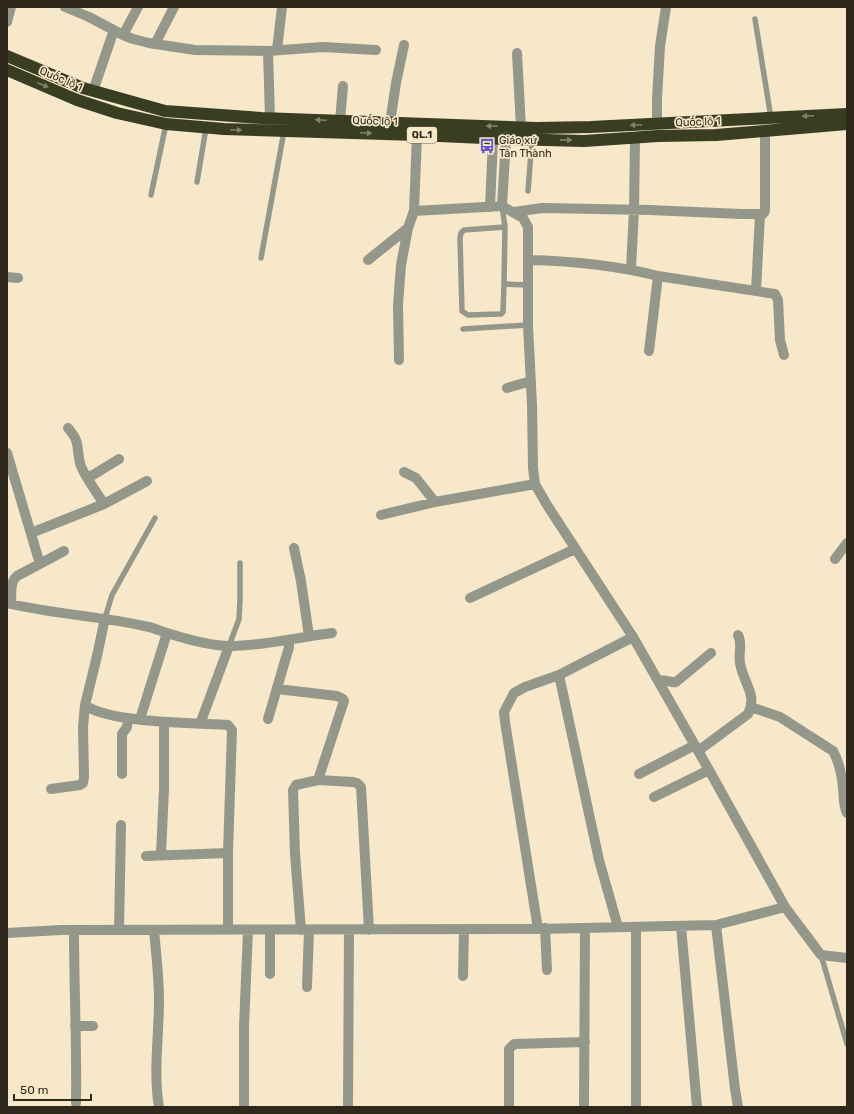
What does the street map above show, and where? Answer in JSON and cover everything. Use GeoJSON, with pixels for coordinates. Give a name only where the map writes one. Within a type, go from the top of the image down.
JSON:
{"type":"FeatureCollection","features":[{"type":"Feature","properties":{"kind":"highway","name":"Quốc lộ 1"},"geometry":{"type":"LineString","coordinates":[[7,56],[83,88],[165,111],[270,118],[520,128],[591,127],[847,114]]}},
{"type":"Feature","properties":{"kind":"highway","name":"Quốc lộ 1"},"geometry":{"type":"LineString","coordinates":[[7,70],[56,91],[117,113],[166,124],[206,128],[584,141],[716,135],[847,124]]}},
{"type":"Feature","properties":{"kind":"street"},"geometry":{"type":"LineString","coordinates":[[7,22],[11,7]]}},
{"type":"Feature","properties":{"kind":"street"},"geometry":{"type":"LineString","coordinates":[[65,7],[89,17],[119,33],[155,44],[195,50],[272,50],[322,47],[376,50]]}},
{"type":"Feature","properties":{"kind":"street"},"geometry":{"type":"LineString","coordinates":[[93,91],[119,33],[138,7]]}},
{"type":"Feature","properties":{"kind":"street"},"geometry":{"type":"LineString","coordinates":[[155,44],[174,7]]}},
{"type":"Feature","properties":{"kind":"street"},"geometry":{"type":"LineString","coordinates":[[270,118],[272,50],[282,7]]}},
{"type":"Feature","properties":{"kind":"street"},"geometry":{"type":"LineString","coordinates":[[657,124],[660,46],[666,7]]}},
{"type":"Feature","properties":{"kind":"street"},"geometry":{"type":"LineString","coordinates":[[390,123],[404,45]]}},
{"type":"Feature","properties":{"kind":"street"},"geometry":{"type":"LineString","coordinates":[[517,53],[520,128]]}},
{"type":"Feature","properties":{"kind":"street"},"geometry":{"type":"LineString","coordinates":[[340,121],[343,86]]}},
{"type":"Feature","properties":{"kind":"street"},"geometry":{"type":"LineString","coordinates":[[514,212],[542,208],[763,214],[765,211],[765,130]]}},
{"type":"Feature","properties":{"kind":"street"},"geometry":{"type":"LineString","coordinates":[[399,360],[398,305],[401,266],[408,228],[414,212],[417,135]]}},
{"type":"Feature","properties":{"kind":"street"},"geometry":{"type":"LineString","coordinates":[[631,269],[635,138]]}},
{"type":"Feature","properties":{"kind":"street"},"geometry":{"type":"LineString","coordinates":[[490,207],[493,139]]}},
{"type":"Feature","properties":{"kind":"street"},"geometry":{"type":"LineString","coordinates":[[502,206],[506,139]]}},
{"type":"Feature","properties":{"kind":"street"},"geometry":{"type":"LineString","coordinates":[[414,212],[502,206],[523,218],[528,227],[528,325],[533,468],[535,484],[540,495],[633,637],[785,907],[821,955],[847,958]]}},
{"type":"Feature","properties":{"kind":"street"},"geometry":{"type":"LineString","coordinates":[[756,291],[760,214]]}},
{"type":"Feature","properties":{"kind":"street"},"geometry":{"type":"LineString","coordinates":[[368,260],[408,228]]}},
{"type":"Feature","properties":{"kind":"street"},"geometry":{"type":"LineString","coordinates":[[528,260],[577,262],[631,269],[658,276],[775,294],[777,296],[780,340],[784,355]]}},
{"type":"Feature","properties":{"kind":"street"},"geometry":{"type":"LineString","coordinates":[[7,276],[18,278]]}},
{"type":"Feature","properties":{"kind":"street"},"geometry":{"type":"LineString","coordinates":[[649,351],[658,276]]}},
{"type":"Feature","properties":{"kind":"street"},"geometry":{"type":"LineString","coordinates":[[508,388],[531,382]]}},
{"type":"Feature","properties":{"kind":"street"},"geometry":{"type":"LineString","coordinates":[[68,428],[76,438],[80,464],[104,504]]}},
{"type":"Feature","properties":{"kind":"street"},"geometry":{"type":"LineString","coordinates":[[7,453],[40,564]]}},
{"type":"Feature","properties":{"kind":"street"},"geometry":{"type":"LineString","coordinates":[[88,478],[119,459]]}},
{"type":"Feature","properties":{"kind":"street"},"geometry":{"type":"LineString","coordinates":[[404,472],[416,478],[435,502]]}},
{"type":"Feature","properties":{"kind":"street"},"geometry":{"type":"LineString","coordinates":[[31,534],[104,504],[147,481]]}},
{"type":"Feature","properties":{"kind":"street"},"geometry":{"type":"LineString","coordinates":[[381,515],[435,502],[535,484]]}},
{"type":"Feature","properties":{"kind":"street"},"geometry":{"type":"LineString","coordinates":[[836,559],[847,543]]}},
{"type":"Feature","properties":{"kind":"street"},"geometry":{"type":"LineString","coordinates":[[294,548],[301,581],[309,636]]}},
{"type":"Feature","properties":{"kind":"street"},"geometry":{"type":"LineString","coordinates":[[470,598],[576,549]]}},
{"type":"Feature","properties":{"kind":"street"},"geometry":{"type":"LineString","coordinates":[[64,551],[17,576],[12,583],[9,604],[50,612],[105,618],[146,626],[205,643],[229,646],[289,640],[332,633]]}},
{"type":"Feature","properties":{"kind":"street"},"geometry":{"type":"LineString","coordinates":[[51,789],[80,785],[84,780],[83,714],[105,618]]}},
{"type":"Feature","properties":{"kind":"street"},"geometry":{"type":"LineString","coordinates":[[140,719],[167,633]]}},
{"type":"Feature","properties":{"kind":"street"},"geometry":{"type":"LineString","coordinates":[[639,774],[696,748],[748,714],[751,707],[751,694],[740,663],[741,643],[738,635]]}},
{"type":"Feature","properties":{"kind":"street"},"geometry":{"type":"LineString","coordinates":[[547,970],[542,928],[504,712],[514,693],[525,687],[559,675],[633,637]]}},
{"type":"Feature","properties":{"kind":"street"},"geometry":{"type":"LineString","coordinates":[[268,719],[289,647],[289,640]]}},
{"type":"Feature","properties":{"kind":"street"},"geometry":{"type":"LineString","coordinates":[[200,724],[229,646]]}},
{"type":"Feature","properties":{"kind":"street"},"geometry":{"type":"LineString","coordinates":[[658,681],[666,680],[676,682],[711,653]]}},
{"type":"Feature","properties":{"kind":"street"},"geometry":{"type":"LineString","coordinates":[[559,675],[599,860],[618,927]]}},
{"type":"Feature","properties":{"kind":"street"},"geometry":{"type":"LineString","coordinates":[[277,689],[337,696],[343,699],[342,707],[318,780]]}},
{"type":"Feature","properties":{"kind":"street"},"geometry":{"type":"LineString","coordinates":[[85,705],[90,710],[128,718],[164,722],[228,725],[232,730],[228,853],[228,930]]}},
{"type":"Feature","properties":{"kind":"street"},"geometry":{"type":"LineString","coordinates":[[751,707],[780,717],[833,751],[837,759],[843,787],[845,810],[847,813]]}},
{"type":"Feature","properties":{"kind":"street"},"geometry":{"type":"LineString","coordinates":[[122,774],[122,734],[127,727],[128,718]]}},
{"type":"Feature","properties":{"kind":"street"},"geometry":{"type":"LineString","coordinates":[[161,855],[164,788],[164,722]]}},
{"type":"Feature","properties":{"kind":"street"},"geometry":{"type":"LineString","coordinates":[[654,797],[709,770]]}},
{"type":"Feature","properties":{"kind":"street"},"geometry":{"type":"LineString","coordinates":[[307,987],[305,930],[295,854],[292,790],[296,785],[318,780],[357,782],[361,787],[369,930]]}},
{"type":"Feature","properties":{"kind":"street"},"geometry":{"type":"LineString","coordinates":[[120,930],[121,825]]}},
{"type":"Feature","properties":{"kind":"street"},"geometry":{"type":"LineString","coordinates":[[146,856],[228,853]]}},
{"type":"Feature","properties":{"kind":"street"},"geometry":{"type":"LineString","coordinates":[[7,932],[74,930],[585,928],[716,925],[785,907]]}},
{"type":"Feature","properties":{"kind":"street"},"geometry":{"type":"LineString","coordinates":[[716,925],[738,1107]]}},
{"type":"Feature","properties":{"kind":"street"},"geometry":{"type":"LineString","coordinates":[[681,926],[697,1107]]}},
{"type":"Feature","properties":{"kind":"street"},"geometry":{"type":"LineString","coordinates":[[636,927],[636,1107]]}},
{"type":"Feature","properties":{"kind":"street"},"geometry":{"type":"LineString","coordinates":[[584,1107],[585,928]]}},
{"type":"Feature","properties":{"kind":"street"},"geometry":{"type":"LineString","coordinates":[[463,976],[464,929]]}},
{"type":"Feature","properties":{"kind":"street"},"geometry":{"type":"LineString","coordinates":[[74,930],[77,1066],[76,1103]]}},
{"type":"Feature","properties":{"kind":"street"},"geometry":{"type":"LineString","coordinates":[[154,930],[159,1000],[157,1045],[157,1085],[159,1107]]}},
{"type":"Feature","properties":{"kind":"street"},"geometry":{"type":"LineString","coordinates":[[244,1107],[244,1026],[248,930]]}},
{"type":"Feature","properties":{"kind":"street"},"geometry":{"type":"LineString","coordinates":[[270,930],[270,974]]}},
{"type":"Feature","properties":{"kind":"street"},"geometry":{"type":"LineString","coordinates":[[348,1107],[349,930]]}},
{"type":"Feature","properties":{"kind":"street"},"geometry":{"type":"LineString","coordinates":[[75,1026],[94,1026]]}},
{"type":"Feature","properties":{"kind":"street"},"geometry":{"type":"LineString","coordinates":[[509,1107],[508,1049],[511,1046],[514,1044],[584,1042]]}},
{"type":"Feature","properties":{"kind":"lane"},"geometry":{"type":"LineString","coordinates":[[755,19],[771,118]]}},
{"type":"Feature","properties":{"kind":"lane"},"geometry":{"type":"LineString","coordinates":[[151,195],[166,124]]}},
{"type":"Feature","properties":{"kind":"lane"},"geometry":{"type":"LineString","coordinates":[[197,182],[206,128]]}},
{"type":"Feature","properties":{"kind":"lane"},"geometry":{"type":"LineString","coordinates":[[261,258],[284,131]]}},
{"type":"Feature","properties":{"kind":"lane"},"geometry":{"type":"LineString","coordinates":[[528,191],[532,140]]}},
{"type":"Feature","properties":{"kind":"lane"},"geometry":{"type":"LineString","coordinates":[[502,206],[505,227],[503,312],[501,314],[468,315],[462,312],[461,233],[464,230],[505,227]]}},
{"type":"Feature","properties":{"kind":"lane"},"geometry":{"type":"LineString","coordinates":[[504,284],[528,285]]}},
{"type":"Feature","properties":{"kind":"lane"},"geometry":{"type":"LineString","coordinates":[[463,329],[528,325]]}},
{"type":"Feature","properties":{"kind":"lane"},"geometry":{"type":"LineString","coordinates":[[105,618],[112,595],[155,518]]}},
{"type":"Feature","properties":{"kind":"lane"},"geometry":{"type":"LineString","coordinates":[[229,646],[239,619],[240,563]]}},
{"type":"Feature","properties":{"kind":"lane"},"geometry":{"type":"LineString","coordinates":[[821,955],[847,1044]]}},
{"type":"Feature","properties":{"kind":"place","name":"Giáo xứ Tân Thành"},"geometry":{"type":"Point","coordinates":[487,146]}}]}
